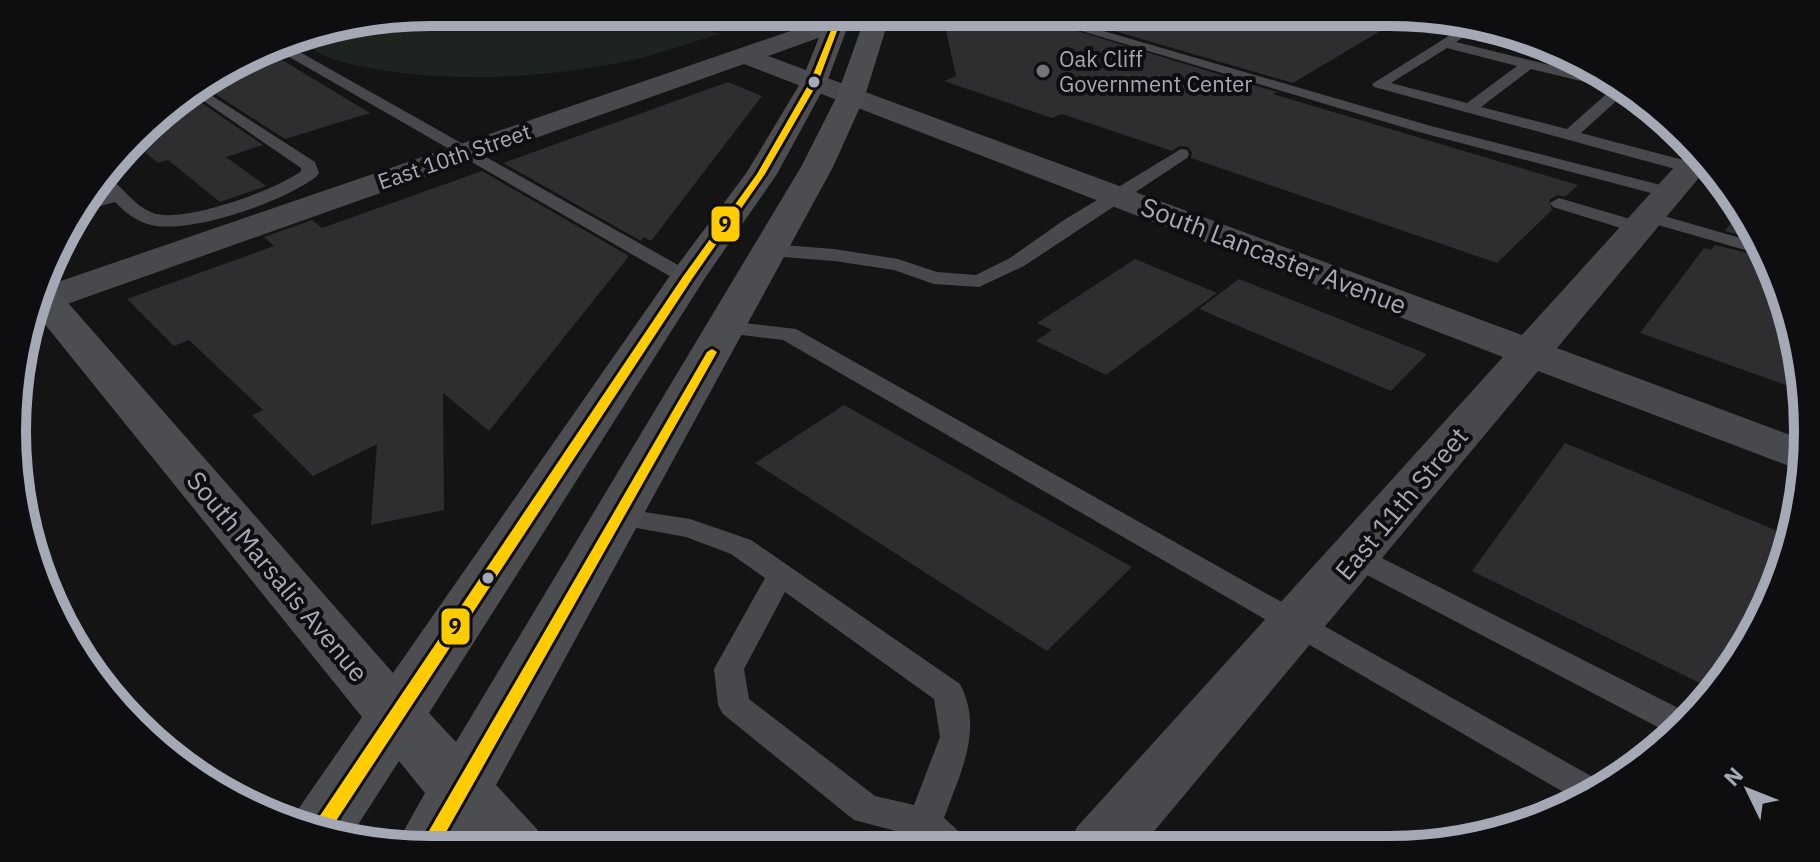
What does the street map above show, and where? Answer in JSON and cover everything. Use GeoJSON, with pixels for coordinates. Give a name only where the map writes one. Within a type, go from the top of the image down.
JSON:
{"type":"FeatureCollection","features":[{"type":"Feature","properties":{"kind":"main road"},"geometry":{"type":"LineString","coordinates":[[434,836],[817,167],[832,89],[836,26]]}},
{"type":"Feature","properties":{"kind":"main road"},"geometry":{"type":"LineString","coordinates":[[325,822],[687,278],[761,174],[832,89],[870,26]]}},
{"type":"Feature","properties":{"kind":"main road","name":"South Marsalis Avenue"},"geometry":{"type":"LineString","coordinates":[[46,303],[395,716],[502,836]]}},
{"type":"Feature","properties":{"kind":"street","name":"East 10th Street"},"geometry":{"type":"LineString","coordinates":[[49,297],[745,56],[818,26]]}},
{"type":"Feature","properties":{"kind":"street","name":"South Lancaster Avenue"},"geometry":{"type":"LineString","coordinates":[[745,56],[1793,452]]}},
{"type":"Feature","properties":{"kind":"street","name":"East 11th Street"},"geometry":{"type":"LineString","coordinates":[[1111,836],[1356,557],[1529,351],[1671,193]]}},
{"type":"Feature","properties":{"kind":"lane"},"geometry":{"type":"LineString","coordinates":[[1072,26],[1425,129],[1671,193]]}},
{"type":"Feature","properties":{"kind":"lane"},"geometry":{"type":"LineString","coordinates":[[1461,33],[1379,84],[1570,135],[1746,240]]}},
{"type":"Feature","properties":{"kind":"lane"},"geometry":{"type":"LineString","coordinates":[[1442,43],[1590,79]]}},
{"type":"Feature","properties":{"kind":"lane"},"geometry":{"type":"LineString","coordinates":[[289,52],[687,278]]}},
{"type":"Feature","properties":{"kind":"lane"},"geometry":{"type":"LineString","coordinates":[[1470,108],[1528,64]]}},
{"type":"Feature","properties":{"kind":"lane"},"geometry":{"type":"LineString","coordinates":[[1570,135],[1614,94]]}},
{"type":"Feature","properties":{"kind":"lane"},"geometry":{"type":"LineString","coordinates":[[109,185],[153,220],[191,220],[289,187],[310,173],[309,166],[205,95]]}},
{"type":"Feature","properties":{"kind":"lane"},"geometry":{"type":"LineString","coordinates":[[770,250],[834,255],[898,265],[934,278],[979,281],[1017,262],[1181,154]]}},
{"type":"Feature","properties":{"kind":"lane"},"geometry":{"type":"LineString","coordinates":[[1559,203],[1671,193]]}},
{"type":"Feature","properties":{"kind":"lane"},"geometry":{"type":"LineString","coordinates":[[97,202],[119,195]]}},
{"type":"Feature","properties":{"kind":"lane"},"geometry":{"type":"LineString","coordinates":[[726,327],[788,334],[1584,786]]}},
{"type":"Feature","properties":{"kind":"lane"},"geometry":{"type":"LineString","coordinates":[[618,517],[690,528],[741,547],[949,693],[956,737],[925,823]]}},
{"type":"Feature","properties":{"kind":"lane"},"geometry":{"type":"LineString","coordinates":[[1356,557],[1672,720]]}},
{"type":"Feature","properties":{"kind":"lane"},"geometry":{"type":"LineString","coordinates":[[781,574],[729,669],[734,705],[866,809],[925,823],[940,836]]}},
{"type":"Feature","properties":{"kind":"shaded area"},"geometry":{"type":"Polygon","coordinates":[[[698,26],[720,34],[602,66],[524,75],[484,77],[405,73],[367,68],[322,55],[306,46],[378,29],[405,27],[698,26]]]}},
{"type":"Feature","properties":{"kind":"building"},"geometry":{"type":"Polygon","coordinates":[[[945,26],[1061,26],[1277,92],[1273,94],[1578,185],[1565,197],[1558,195],[1549,200],[1552,210],[1497,263],[1191,158],[1188,147],[1179,146],[1172,151],[1062,114],[1052,118],[944,81],[956,76],[945,26]]]}},
{"type":"Feature","properties":{"kind":"building"},"geometry":{"type":"Polygon","coordinates":[[[1097,26],[1389,26],[1293,83],[1097,26]]]}},
{"type":"Feature","properties":{"kind":"building"},"geometry":{"type":"Polygon","coordinates":[[[282,60],[370,113],[285,139],[211,91],[252,68],[282,60]]]}},
{"type":"Feature","properties":{"kind":"building"},"geometry":{"type":"Polygon","coordinates":[[[728,82],[762,96],[651,241],[644,237],[641,241],[503,163],[728,82]]]}},
{"type":"Feature","properties":{"kind":"building"},"geometry":{"type":"Polygon","coordinates":[[[198,100],[263,145],[226,157],[266,186],[220,202],[168,160],[158,163],[141,149],[198,100]]]}},
{"type":"Feature","properties":{"kind":"building"},"geometry":{"type":"Polygon","coordinates":[[[482,171],[629,256],[489,431],[443,393],[444,510],[371,525],[377,444],[313,476],[252,415],[263,410],[189,340],[174,346],[127,299],[274,246],[264,237],[312,220],[322,228],[482,171]]]}},
{"type":"Feature","properties":{"kind":"building"},"geometry":{"type":"Polygon","coordinates":[[[1734,219],[1744,236],[1725,231],[1734,219]]]}},
{"type":"Feature","properties":{"kind":"building"},"geometry":{"type":"Polygon","coordinates":[[[1715,245],[1753,254],[1773,301],[1792,387],[1640,333],[1704,248],[1711,250],[1715,245]]]}},
{"type":"Feature","properties":{"kind":"building"},"geometry":{"type":"Polygon","coordinates":[[[1135,259],[1217,293],[1106,375],[1036,341],[1052,330],[1037,323],[1135,259]]]}},
{"type":"Feature","properties":{"kind":"building"},"geometry":{"type":"Polygon","coordinates":[[[1239,279],[1427,354],[1391,391],[1199,309],[1239,279]]]}},
{"type":"Feature","properties":{"kind":"building"},"geometry":{"type":"Polygon","coordinates":[[[844,405],[1132,567],[1047,651],[755,463],[844,405]]]}},
{"type":"Feature","properties":{"kind":"building"},"geometry":{"type":"Polygon","coordinates":[[[1565,443],[1781,532],[1763,586],[1740,634],[1704,685],[1472,571],[1565,443]]]}},
{"type":"Feature","properties":{"kind":"transit line","name":"9"},"geometry":{"type":"LineString","coordinates":[[325,822],[687,278],[761,174],[814,82],[836,26]]}},
{"type":"Feature","properties":{"kind":"transit line","name":"9"},"geometry":{"type":"LineString","coordinates":[[434,836],[712,352]]}},
{"type":"Feature","properties":{"kind":"place","name":"Oak Cliff Government Center"},"geometry":{"type":"Point","coordinates":[1043,71]}}]}
